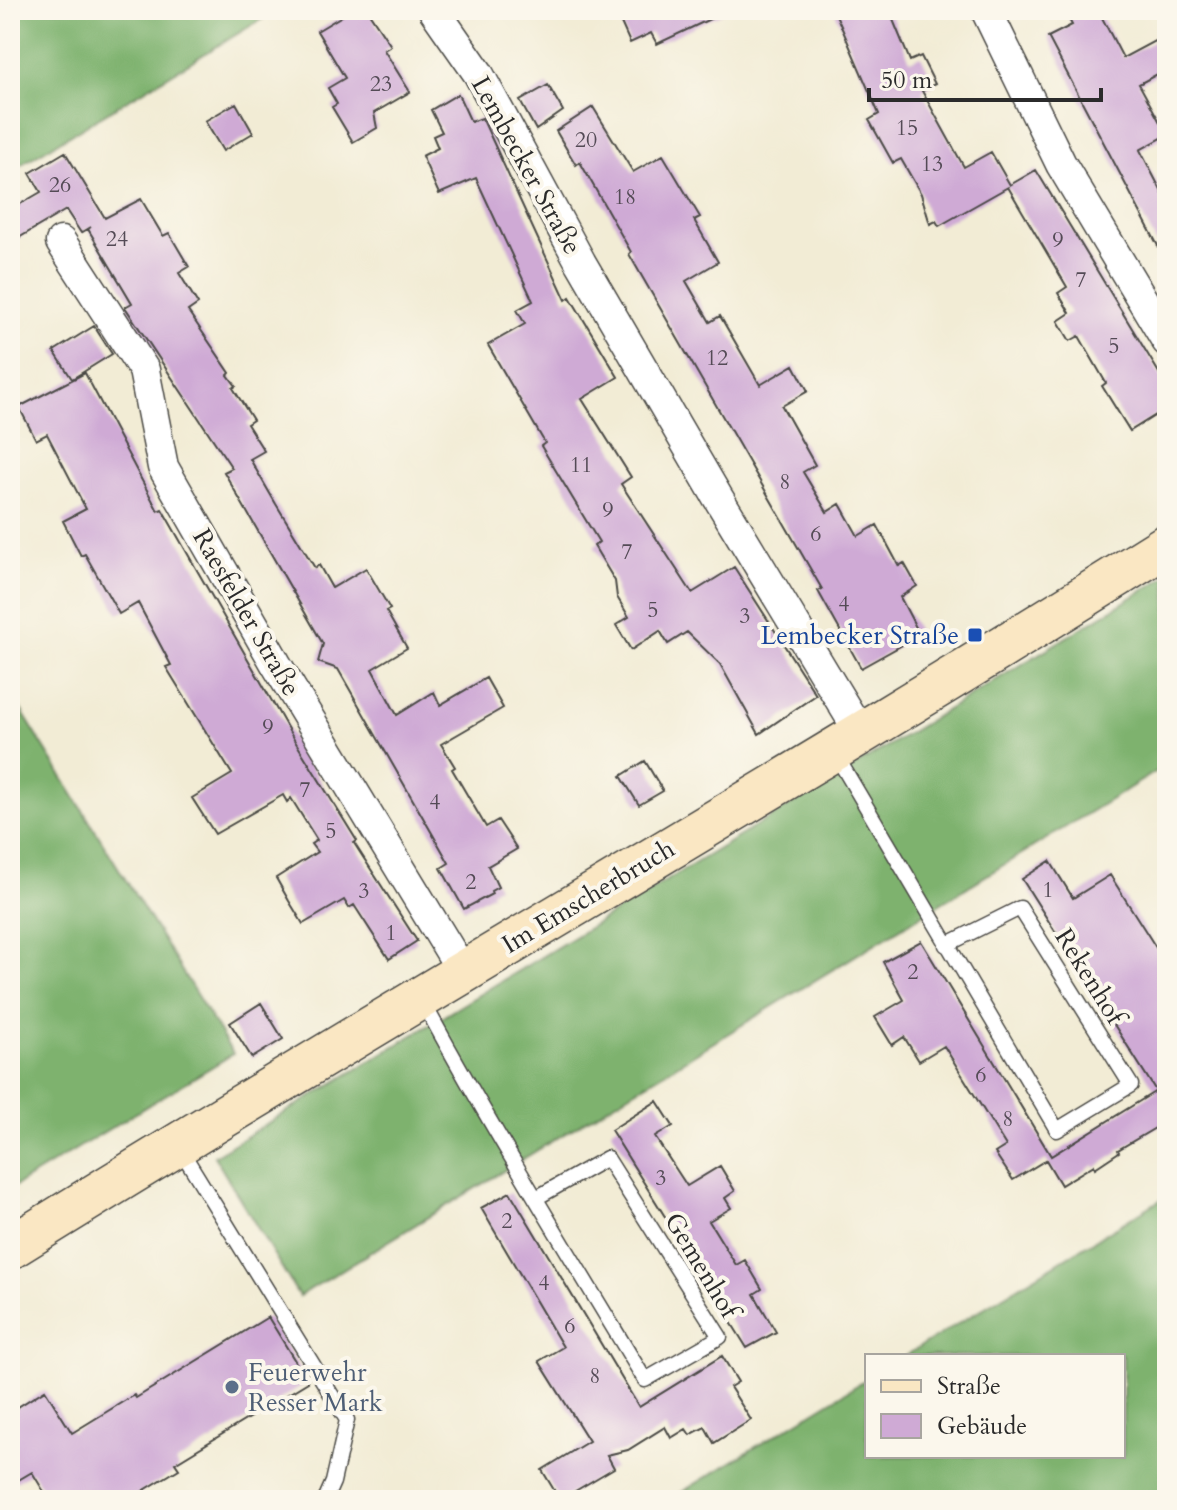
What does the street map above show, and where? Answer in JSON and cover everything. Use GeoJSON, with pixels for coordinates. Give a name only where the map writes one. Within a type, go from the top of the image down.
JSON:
{"type":"FeatureCollection","features":[{"type":"Feature","properties":{"kind":"street","name":"Lembecker Straße"},"geometry":{"type":"LineString","coordinates":[[434,10],[478,73],[589,277],[717,496],[848,743]]}},
{"type":"Feature","properties":{"kind":"street"},"geometry":{"type":"LineString","coordinates":[[986,10],[1061,164],[1167,341]]}},
{"type":"Feature","properties":{"kind":"street","name":"Raesfelder Straße"},"geometry":{"type":"LineString","coordinates":[[61,242],[144,370],[163,467],[276,664],[463,972]]}},
{"type":"Feature","properties":{"kind":"street","name":"Im Emscherbruch"},"geometry":{"type":"LineString","coordinates":[[10,1248],[420,996],[848,743],[1167,545]]}},
{"type":"Feature","properties":{"kind":"lane","name":"Rekenhof"},"geometry":{"type":"LineString","coordinates":[[848,743],[946,945],[1057,1130],[1131,1085],[1020,908],[946,945]]}},
{"type":"Feature","properties":{"kind":"lane","name":"Gemenhof"},"geometry":{"type":"LineString","coordinates":[[420,996],[536,1198],[645,1380],[720,1337],[607,1158],[536,1198]]}},
{"type":"Feature","properties":{"kind":"lane"},"geometry":{"type":"LineString","coordinates":[[177,1143],[347,1420],[333,1482],[325,1500]]}},
{"type":"Feature","properties":{"kind":"green space"},"geometry":{"type":"Polygon","coordinates":[[[10,10],[277,10],[10,171],[10,10]]]}},
{"type":"Feature","properties":{"kind":"green space"},"geometry":{"type":"Polygon","coordinates":[[[1167,576],[1167,765],[299,1296],[214,1156],[1167,576]]]}},
{"type":"Feature","properties":{"kind":"green space"},"geometry":{"type":"Polygon","coordinates":[[[10,692],[233,1054],[10,1189],[10,692]]]}},
{"type":"Feature","properties":{"kind":"green space"},"geometry":{"type":"Polygon","coordinates":[[[1167,1196],[1167,1500],[669,1500],[865,1380],[865,1458],[1125,1458],[1125,1354],[908,1354],[1167,1196]]]}},
{"type":"Feature","properties":{"kind":"building"},"geometry":{"type":"Polygon","coordinates":[[[352,10],[367,10],[391,46],[384,50],[410,92],[374,113],[377,128],[353,142],[332,107],[337,104],[328,88],[345,78],[317,31],[352,10]]]}},
{"type":"Feature","properties":{"kind":"building"},"geometry":{"type":"Polygon","coordinates":[[[632,10],[729,10],[657,44],[651,33],[630,43],[618,16],[632,10]]]}},
{"type":"Feature","properties":{"kind":"building"},"geometry":{"type":"Polygon","coordinates":[[[834,10],[889,10],[910,61],[921,56],[935,84],[922,91],[964,167],[991,152],[1010,185],[1036,170],[1167,386],[1167,408],[1130,431],[1102,386],[1106,383],[1079,336],[1070,341],[1058,321],[1070,313],[1058,293],[1067,287],[1008,187],[939,226],[936,221],[930,224],[921,194],[901,159],[893,163],[869,120],[879,114],[834,10]]]}},
{"type":"Feature","properties":{"kind":"building"},"geometry":{"type":"Polygon","coordinates":[[[1064,10],[1098,10],[1123,58],[1160,38],[1167,51],[1167,69],[1139,84],[1167,135],[1140,150],[1167,202],[1167,263],[1048,37],[1072,25],[1064,10]]]}},
{"type":"Feature","properties":{"kind":"building"},"geometry":{"type":"Polygon","coordinates":[[[548,85],[563,111],[536,130],[520,101],[548,85]]]}},
{"type":"Feature","properties":{"kind":"building"},"geometry":{"type":"Polygon","coordinates":[[[458,94],[471,122],[482,118],[566,300],[570,297],[618,377],[582,399],[631,477],[621,484],[692,593],[734,567],[816,695],[759,734],[720,664],[687,632],[668,644],[660,631],[631,650],[616,625],[629,617],[617,597],[615,581],[594,546],[599,542],[541,446],[545,443],[488,345],[525,324],[517,310],[533,301],[476,178],[439,194],[422,156],[438,148],[433,136],[442,132],[431,110],[458,94]]]}},
{"type":"Feature","properties":{"kind":"building"},"geometry":{"type":"Polygon","coordinates":[[[236,103],[253,133],[223,151],[205,121],[236,103]]]}},
{"type":"Feature","properties":{"kind":"building"},"geometry":{"type":"Polygon","coordinates":[[[593,107],[633,172],[663,155],[700,217],[694,220],[718,262],[686,281],[710,322],[720,316],[760,385],[794,365],[808,391],[782,406],[815,465],[803,472],[827,512],[840,504],[858,536],[877,525],[899,566],[904,563],[917,586],[900,597],[920,635],[861,668],[818,591],[822,589],[629,254],[631,252],[580,162],[576,165],[556,131],[593,107]]]}},
{"type":"Feature","properties":{"kind":"building"},"geometry":{"type":"Polygon","coordinates":[[[65,152],[105,218],[141,199],[163,236],[169,233],[189,267],[179,273],[198,304],[188,311],[230,373],[228,375],[236,386],[233,388],[253,420],[247,424],[264,451],[250,459],[276,504],[315,568],[319,565],[332,588],[366,568],[390,609],[386,611],[407,648],[372,669],[397,715],[434,692],[440,705],[486,678],[503,708],[441,744],[486,827],[498,820],[517,849],[488,866],[498,887],[491,891],[492,894],[464,909],[441,868],[449,863],[338,669],[318,662],[323,644],[224,472],[232,468],[125,307],[132,303],[88,229],[91,227],[81,233],[66,210],[10,243],[10,210],[41,192],[30,173],[65,152]]]}},
{"type":"Feature","properties":{"kind":"building"},"geometry":{"type":"Polygon","coordinates":[[[94,326],[112,354],[72,379],[54,351],[94,326]]]}},
{"type":"Feature","properties":{"kind":"building"},"geometry":{"type":"Polygon","coordinates":[[[85,373],[158,511],[162,509],[293,738],[357,841],[354,843],[417,941],[389,959],[354,905],[349,908],[344,900],[303,924],[289,901],[276,878],[317,852],[311,844],[317,840],[291,798],[287,802],[283,795],[215,834],[192,798],[232,774],[166,667],[171,665],[138,603],[119,614],[85,554],[81,556],[63,521],[86,509],[47,434],[36,440],[19,407],[85,373]]]}},
{"type":"Feature","properties":{"kind":"building"},"geometry":{"type":"Polygon","coordinates":[[[645,761],[663,791],[639,805],[621,776],[645,761]]]}},
{"type":"Feature","properties":{"kind":"building"},"geometry":{"type":"Polygon","coordinates":[[[1050,861],[1073,898],[1110,875],[1167,965],[1167,1121],[1118,1150],[1095,1168],[1094,1165],[1061,1185],[1046,1160],[1013,1180],[995,1153],[1006,1146],[944,1046],[919,1061],[904,1037],[892,1045],[875,1017],[904,1000],[883,962],[921,941],[1051,1156],[1156,1091],[1022,879],[1050,861]]]}},
{"type":"Feature","properties":{"kind":"building"},"geometry":{"type":"Polygon","coordinates":[[[261,1003],[283,1039],[252,1058],[230,1023],[261,1003]]]}},
{"type":"Feature","properties":{"kind":"building"},"geometry":{"type":"Polygon","coordinates":[[[657,1101],[673,1126],[655,1137],[687,1186],[720,1166],[735,1191],[725,1198],[731,1208],[709,1221],[736,1265],[745,1260],[762,1289],[754,1294],[776,1332],[747,1348],[611,1130],[657,1101]]]}},
{"type":"Feature","properties":{"kind":"building"},"geometry":{"type":"Polygon","coordinates":[[[510,1192],[639,1407],[722,1356],[738,1382],[730,1387],[751,1420],[714,1443],[705,1427],[690,1435],[686,1429],[671,1438],[665,1427],[628,1450],[607,1455],[614,1468],[560,1500],[542,1470],[589,1441],[539,1361],[563,1347],[481,1208],[510,1192]]]}},
{"type":"Feature","properties":{"kind":"building"},"geometry":{"type":"Polygon","coordinates":[[[268,1317],[308,1382],[175,1463],[179,1469],[128,1500],[49,1500],[32,1472],[10,1485],[10,1412],[45,1390],[72,1433],[134,1395],[136,1398],[268,1317]]]}},
{"type":"Feature","properties":{"kind":"place","name":"Lembecker Straße"},"geometry":{"type":"Point","coordinates":[975,635]}},
{"type":"Feature","properties":{"kind":"place","name":"Feuerwehr Resser Mark"},"geometry":{"type":"Point","coordinates":[232,1387]}}]}
